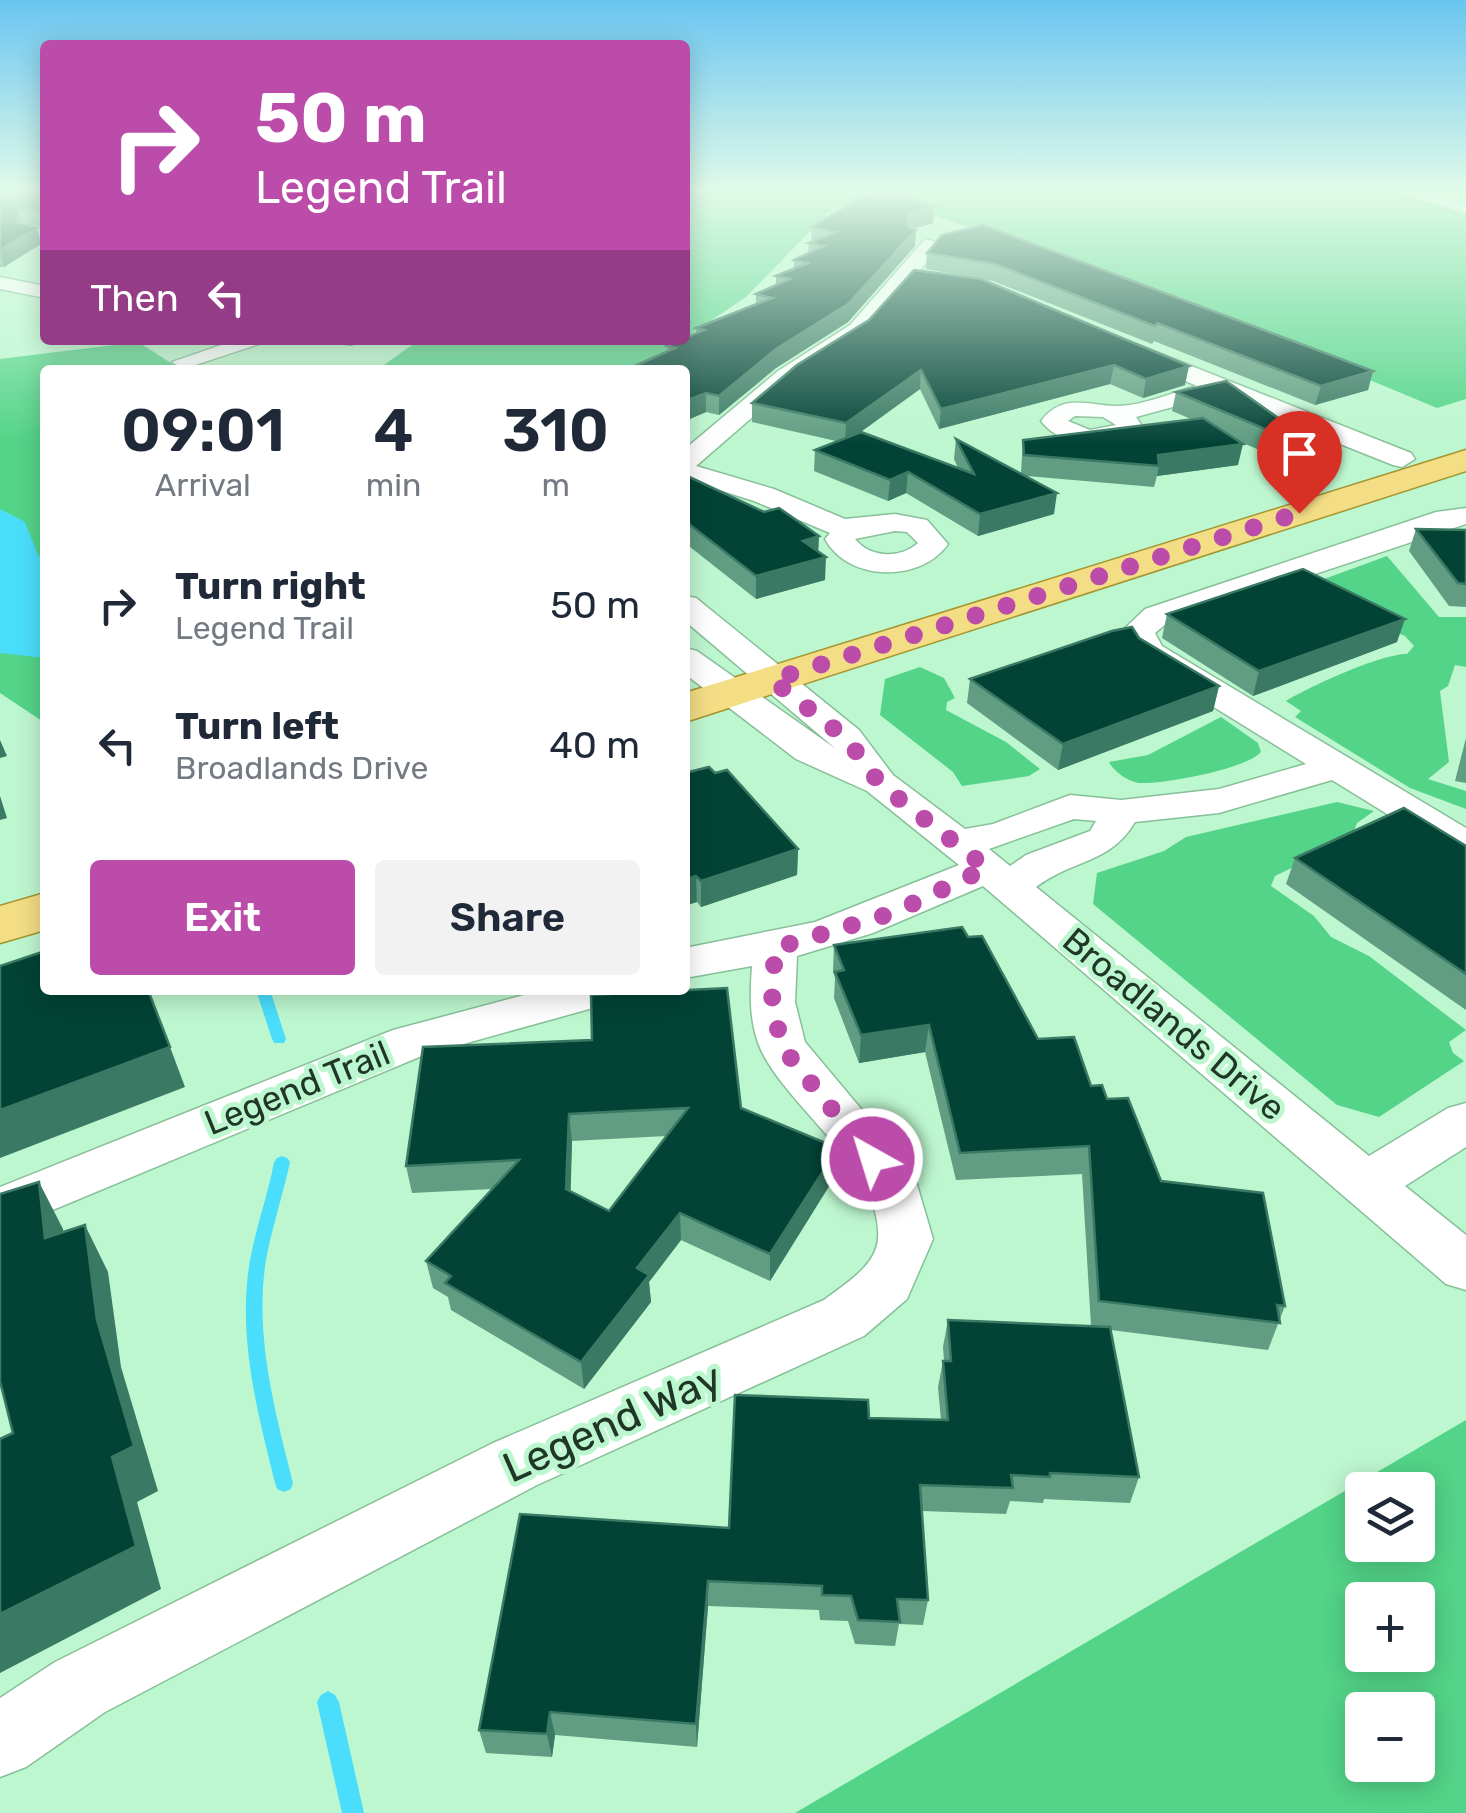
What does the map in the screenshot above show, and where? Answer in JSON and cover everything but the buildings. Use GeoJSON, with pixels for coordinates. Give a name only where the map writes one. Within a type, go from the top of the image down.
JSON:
{"type":"FeatureCollection","features":[{"type":"Feature","properties":{"kind":"main road"},"geometry":{"type":"LineString","coordinates":[[717,678],[1466,439]]}},
{"type":"Feature","properties":{"kind":"main road"},"geometry":{"type":"LineString","coordinates":[[717,678],[1466,460]]}},
{"type":"Feature","properties":{"kind":"main road"},"geometry":{"type":"LineString","coordinates":[[0,889],[40,877]]}},
{"type":"Feature","properties":{"kind":"main road"},"geometry":{"type":"LineString","coordinates":[[0,925],[40,913]]}},
{"type":"Feature","properties":{"kind":"street"},"geometry":{"type":"LineString","coordinates":[[4,284],[32,275]]}},
{"type":"Feature","properties":{"kind":"street"},"geometry":{"type":"LineString","coordinates":[[690,458],[786,376],[858,330],[904,276],[942,278]]}},
{"type":"Feature","properties":{"kind":"street"},"geometry":{"type":"LineString","coordinates":[[4,284],[40,291]]}},
{"type":"Feature","properties":{"kind":"street"},"geometry":{"type":"LineString","coordinates":[[1113,341],[1276,411],[1320,444],[1388,463]]}},
{"type":"Feature","properties":{"kind":"street"},"geometry":{"type":"LineString","coordinates":[[181,360],[240,345]]}},
{"type":"Feature","properties":{"kind":"street"},"geometry":{"type":"LineString","coordinates":[[1118,414],[1222,386]]}},
{"type":"Feature","properties":{"kind":"street"},"geometry":{"type":"LineString","coordinates":[[690,472],[741,486],[848,528]]}},
{"type":"Feature","properties":{"kind":"street"},"geometry":{"type":"LineString","coordinates":[[1466,516],[1446,518],[1156,616],[1138,632],[1148,652],[1466,846]]}},
{"type":"Feature","properties":{"kind":"street","name":"Broadlands Drive"},"geometry":{"type":"LineString","coordinates":[[690,616],[717,678],[809,751],[880,784],[1466,1267]]}},
{"type":"Feature","properties":{"kind":"street"},"geometry":{"type":"LineString","coordinates":[[984,866],[1004,834],[1070,807],[1121,812],[1262,792],[1333,765]]}},
{"type":"Feature","properties":{"kind":"street"},"geometry":{"type":"LineString","coordinates":[[690,961],[711,954],[775,948],[893,913],[984,866],[1040,864],[1105,839],[1121,812]]}},
{"type":"Feature","properties":{"kind":"street","name":"Legend Way"},"geometry":{"type":"LineString","coordinates":[[0,1741],[80,1687],[514,1464],[844,1318],[886,1282],[906,1239],[894,1186],[782,1047],[772,1002],[775,948]]}},
{"type":"Feature","properties":{"kind":"street","name":"Legend Trail"},"geometry":{"type":"LineString","coordinates":[[0,1210],[410,1042],[584,995]]}},
{"type":"Feature","properties":{"kind":"street"},"geometry":{"type":"LineString","coordinates":[[1366,1184],[1466,1122]]}},
{"type":"Feature","properties":{"kind":"green space"},"geometry":{"type":"Polygon","coordinates":[[[690,275],[768,275],[746,297],[690,335],[690,275]]]}},
{"type":"Feature","properties":{"kind":"green space"},"geometry":{"type":"Polygon","coordinates":[[[1095,275],[1466,275],[1466,399],[1437,408],[1288,346],[1095,275]]]}},
{"type":"Feature","properties":{"kind":"green space"},"geometry":{"type":"Polygon","coordinates":[[[143,345],[174,365],[40,365],[40,720],[0,693],[0,359],[143,345]]]}},
{"type":"Feature","properties":{"kind":"green space"},"geometry":{"type":"Polygon","coordinates":[[[412,345],[674,345],[644,365],[384,365],[412,345]]]}},
{"type":"Feature","properties":{"kind":"green space"},"geometry":{"type":"Polygon","coordinates":[[[1387,556],[1439,617],[1466,617],[1466,667],[1455,665],[1448,686],[1440,691],[1449,762],[1428,779],[1466,791],[1466,809],[1410,788],[1295,717],[1301,711],[1286,701],[1363,665],[1407,654],[1414,646],[1405,636],[1351,613],[1316,582],[1387,556]]]}},
{"type":"Feature","properties":{"kind":"green space"},"geometry":{"type":"Polygon","coordinates":[[[920,667],[944,678],[955,698],[947,702],[946,710],[1006,742],[1040,769],[1029,776],[962,786],[953,772],[880,715],[885,679],[920,667]]]}},
{"type":"Feature","properties":{"kind":"green space"},"geometry":{"type":"Polygon","coordinates":[[[1221,717],[1258,743],[1261,752],[1223,770],[1152,783],[1127,779],[1109,762],[1148,755],[1221,717]]]}},
{"type":"Feature","properties":{"kind":"green space"},"geometry":{"type":"Polygon","coordinates":[[[1337,802],[1374,811],[1357,823],[1351,839],[1275,876],[1271,886],[1314,916],[1331,937],[1369,956],[1466,1030],[1449,1042],[1453,1053],[1464,1061],[1379,1117],[1337,1105],[1093,904],[1097,873],[1164,851],[1186,837],[1337,802]]]}},
{"type":"Feature","properties":{"kind":"green space"},"geometry":{"type":"Polygon","coordinates":[[[1466,1420],[1466,1813],[795,1813],[1345,1491],[1345,1562],[1435,1562],[1435,1472],[1377,1472],[1466,1420]]]}},
{"type":"Feature","properties":{"kind":"water"},"geometry":{"type":"Polygon","coordinates":[[[0,509],[25,522],[40,556],[40,657],[0,653],[0,509]]]}},
{"type":"Feature","properties":{"kind":"waterway"},"geometry":{"type":"LineString","coordinates":[[265,995],[279,1039]]}},
{"type":"Feature","properties":{"kind":"waterway"},"geometry":{"type":"LineString","coordinates":[[282,1162],[258,1260],[254,1315],[260,1372],[284,1483]]}},
{"type":"Feature","properties":{"kind":"waterway"},"geometry":{"type":"LineString","coordinates":[[328,1702],[353,1813]]}},
{"type":"Feature","properties":{"kind":"route"},"geometry":{"type":"LineString","coordinates":[[872,1159],[782,1047],[772,1002],[775,948],[893,913],[987,868],[880,784],[846,738],[772,680],[1299,513]]}}]}
